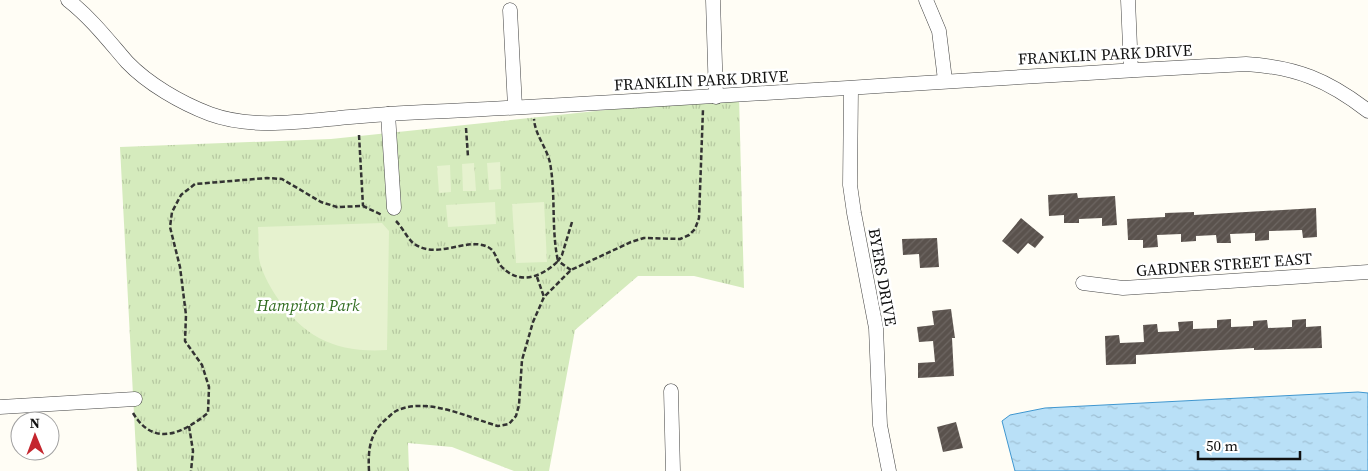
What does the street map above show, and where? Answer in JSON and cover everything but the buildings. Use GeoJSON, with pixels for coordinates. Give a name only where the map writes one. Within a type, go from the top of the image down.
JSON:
{"type":"FeatureCollection","features":[{"type":"Feature","properties":{"kind":"street","name":"FRANKLIN PARK DRIVE"},"geometry":{"type":"LineString","coordinates":[[68,0],[97,26],[128,63],[143,76],[175,97],[212,115],[269,123],[388,114],[710,98],[851,89],[945,80],[1246,64],[1268,65],[1322,80],[1344,92],[1368,111]]}},
{"type":"Feature","properties":{"kind":"street"},"geometry":{"type":"LineString","coordinates":[[710,98],[713,0]]}},
{"type":"Feature","properties":{"kind":"street"},"geometry":{"type":"LineString","coordinates":[[926,0],[938,31],[945,80]]}},
{"type":"Feature","properties":{"kind":"street"},"geometry":{"type":"LineString","coordinates":[[1128,0],[1131,70]]}},
{"type":"Feature","properties":{"kind":"street"},"geometry":{"type":"LineString","coordinates":[[510,10],[514,107]]}},
{"type":"Feature","properties":{"kind":"street","name":"BYERS DRIVE"},"geometry":{"type":"LineString","coordinates":[[851,89],[850,185],[876,328],[880,425],[889,471]]}},
{"type":"Feature","properties":{"kind":"street"},"geometry":{"type":"LineString","coordinates":[[388,114],[390,214]]}},
{"type":"Feature","properties":{"kind":"street","name":"GARDNER STREET EAST"},"geometry":{"type":"LineString","coordinates":[[1083,283],[1123,288],[1368,272]]}},
{"type":"Feature","properties":{"kind":"street"},"geometry":{"type":"LineString","coordinates":[[671,391],[673,471]]}},
{"type":"Feature","properties":{"kind":"street"},"geometry":{"type":"LineString","coordinates":[[0,408],[130,399]]}},
{"type":"Feature","properties":{"kind":"path"},"geometry":{"type":"LineString","coordinates":[[369,471],[368,454],[371,439],[381,424],[396,411],[414,406],[434,408],[498,426],[509,424],[516,416],[519,405],[522,360],[533,322],[544,297],[572,270],[631,242],[644,238],[680,239],[689,235],[695,229],[699,218],[710,98]]}},
{"type":"Feature","properties":{"kind":"path"},"geometry":{"type":"LineString","coordinates":[[533,108],[534,124],[549,161],[555,246],[558,261],[572,270]]}},
{"type":"Feature","properties":{"kind":"path"},"geometry":{"type":"LineString","coordinates":[[466,128],[468,157]]}},
{"type":"Feature","properties":{"kind":"path"},"geometry":{"type":"LineString","coordinates":[[359,135],[363,206]]}},
{"type":"Feature","properties":{"kind":"path"},"geometry":{"type":"LineString","coordinates":[[130,399],[137,420],[153,433],[166,434],[190,426],[208,413],[210,403],[209,386],[202,364],[185,341],[186,315],[180,267],[170,227],[172,212],[181,195],[195,184],[267,178],[282,180],[321,202],[337,207],[363,206],[390,214],[413,243],[427,249],[443,250],[474,245],[487,247],[494,252],[500,264],[510,273],[537,277],[558,261],[562,255],[572,222]]}},
{"type":"Feature","properties":{"kind":"path"},"geometry":{"type":"LineString","coordinates":[[537,277],[544,297]]}},
{"type":"Feature","properties":{"kind":"path"},"geometry":{"type":"LineString","coordinates":[[190,426],[193,451],[191,471]]}},
{"type":"Feature","properties":{"kind":"green space","name":"Hampiton Park"},"geometry":{"type":"Polygon","coordinates":[[[739,96],[744,288],[694,276],[638,276],[575,330],[549,471],[514,471],[452,447],[408,443],[409,471],[137,471],[120,147],[331,139],[739,96]]]}},
{"type":"Feature","properties":{"kind":"green space"},"geometry":{"type":"Polygon","coordinates":[[[500,162],[501,189],[489,190],[487,163],[500,162]]]}},
{"type":"Feature","properties":{"kind":"green space"},"geometry":{"type":"Polygon","coordinates":[[[474,163],[476,191],[463,191],[462,164],[474,163]]]}},
{"type":"Feature","properties":{"kind":"green space"},"geometry":{"type":"Polygon","coordinates":[[[450,165],[451,192],[439,193],[437,166],[450,165]]]}},
{"type":"Feature","properties":{"kind":"green space"},"geometry":{"type":"Polygon","coordinates":[[[495,202],[496,224],[448,227],[446,205],[495,202]]]}},
{"type":"Feature","properties":{"kind":"green space"},"geometry":{"type":"Polygon","coordinates":[[[544,202],[547,262],[516,263],[512,204],[544,202]]]}},
{"type":"Feature","properties":{"kind":"green space"},"geometry":{"type":"Polygon","coordinates":[[[382,223],[389,231],[387,350],[353,349],[338,346],[311,333],[287,311],[266,278],[259,258],[258,227],[382,223]]]}},
{"type":"Feature","properties":{"kind":"water"},"geometry":{"type":"Polygon","coordinates":[[[1368,393],[1368,471],[1015,471],[1002,421],[1010,415],[1045,408],[1368,393]]]}}]}
